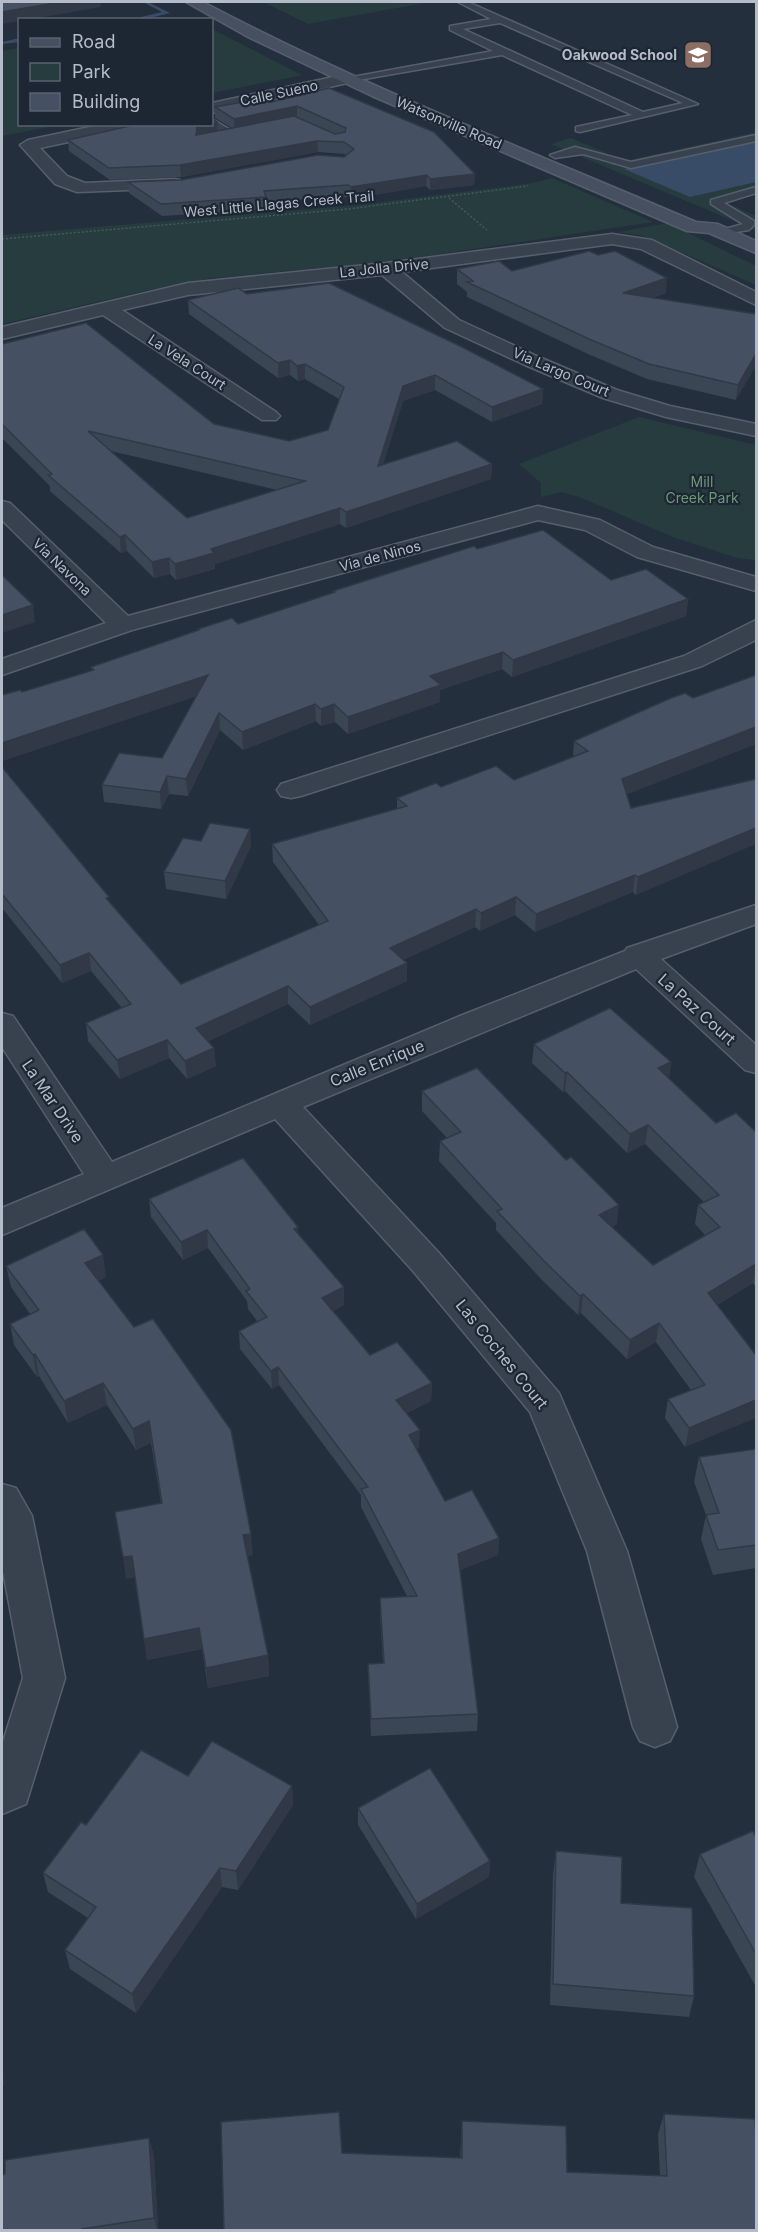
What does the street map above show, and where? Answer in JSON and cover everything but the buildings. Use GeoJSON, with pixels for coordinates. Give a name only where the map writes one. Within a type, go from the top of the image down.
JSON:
{"type":"FeatureCollection","features":[{"type":"Feature","properties":{"kind":"main road","name":"Watsonville Road"},"geometry":{"type":"LineString","coordinates":[[193,2],[347,79],[598,179],[664,208],[693,227],[717,231],[756,249]]}},
{"type":"Feature","properties":{"kind":"main road","name":"Watsonville Road"},"geometry":{"type":"LineString","coordinates":[[218,2],[302,46],[555,155],[598,179]]}},
{"type":"Feature","properties":{"kind":"street","name":"Calle Sueno"},"geometry":{"type":"LineString","coordinates":[[213,108],[347,79]]}},
{"type":"Feature","properties":{"kind":"street"},"geometry":{"type":"LineString","coordinates":[[120,126],[28,145],[61,180],[83,188],[147,187],[192,182]]}},
{"type":"Feature","properties":{"kind":"street","name":"La Jolla Drive"},"geometry":{"type":"LineString","coordinates":[[2,333],[188,289],[229,283],[386,269],[612,239],[646,244],[756,299]]}},
{"type":"Feature","properties":{"kind":"street","name":"Via Largo Court"},"geometry":{"type":"LineString","coordinates":[[386,269],[452,324],[531,361],[610,394],[643,404],[756,430]]}},
{"type":"Feature","properties":{"kind":"street","name":"La Vela Court"},"geometry":{"type":"LineString","coordinates":[[106,308],[268,416]]}},
{"type":"Feature","properties":{"kind":"street","name":"Via Navona"},"geometry":{"type":"LineString","coordinates":[[2,508],[123,626]]}},
{"type":"Feature","properties":{"kind":"street","name":"Via de Ninos"},"geometry":{"type":"LineString","coordinates":[[2,667],[123,626],[538,513],[592,525],[645,552],[756,584]]}},
{"type":"Feature","properties":{"kind":"street"},"geometry":{"type":"LineString","coordinates":[[291,790],[693,661],[749,634],[756,627]]}},
{"type":"Feature","properties":{"kind":"street","name":"Calle Enrique"},"geometry":{"type":"LineString","coordinates":[[2,1222],[280,1103],[639,955],[756,914]]}},
{"type":"Feature","properties":{"kind":"street","name":"La Paz Court"},"geometry":{"type":"LineString","coordinates":[[639,955],[756,1062]]}},
{"type":"Feature","properties":{"kind":"street","name":"La Mar Drive"},"geometry":{"type":"LineString","coordinates":[[2,1023],[105,1179]]}},
{"type":"Feature","properties":{"kind":"street","name":"Las Coches Court"},"geometry":{"type":"LineString","coordinates":[[280,1103],[426,1262],[546,1404],[607,1551],[655,1727]]}},
{"type":"Feature","properties":{"kind":"street"},"geometry":{"type":"LineString","coordinates":[[2,1500],[12,1516],[44,1678],[10,1789],[2,1793]]}},
{"type":"Feature","properties":{"kind":"lane"},"geometry":{"type":"LineString","coordinates":[[462,2],[693,104],[580,129]]}},
{"type":"Feature","properties":{"kind":"lane"},"geometry":{"type":"LineString","coordinates":[[501,20],[453,28],[643,116]]}},
{"type":"Feature","properties":{"kind":"lane"},"geometry":{"type":"LineString","coordinates":[[347,79],[503,52]]}},
{"type":"Feature","properties":{"kind":"lane"},"geometry":{"type":"LineString","coordinates":[[213,123],[232,135]]}},
{"type":"Feature","properties":{"kind":"lane"},"geometry":{"type":"LineString","coordinates":[[212,140],[257,130]]}},
{"type":"Feature","properties":{"kind":"lane"},"geometry":{"type":"LineString","coordinates":[[555,155],[575,150],[584,151],[631,165],[756,138]]}},
{"type":"Feature","properties":{"kind":"lane"},"geometry":{"type":"LineString","coordinates":[[717,231],[745,228],[750,223],[715,202],[756,190]]}},
{"type":"Feature","properties":{"kind":"path","name":"West Little Llagas Creek Trail"},"geometry":{"type":"LineString","coordinates":[[2,239],[348,210],[532,185]]}},
{"type":"Feature","properties":{"kind":"path"},"geometry":{"type":"LineString","coordinates":[[449,197],[489,232]]}},
{"type":"Feature","properties":{"kind":"green space"},"geometry":{"type":"Polygon","coordinates":[[[263,2],[430,2],[308,24],[263,2]]]}},
{"type":"Feature","properties":{"kind":"green space"},"geometry":{"type":"Polygon","coordinates":[[[213,30],[302,75],[213,93],[213,30]]]}},
{"type":"Feature","properties":{"kind":"green space"},"geometry":{"type":"Polygon","coordinates":[[[18,48],[18,126],[54,126],[2,136],[2,51],[18,48]]]}},
{"type":"Feature","properties":{"kind":"green space"},"geometry":{"type":"Polygon","coordinates":[[[756,132],[756,191],[720,200],[756,216],[755,230],[551,144],[571,138],[625,161],[756,132]]]}},
{"type":"Feature","properties":{"kind":"green space"},"geometry":{"type":"Polygon","coordinates":[[[552,178],[653,222],[395,261],[212,278],[2,324],[2,235],[357,205],[533,183],[552,178]]]}},
{"type":"Feature","properties":{"kind":"green space"},"geometry":{"type":"Polygon","coordinates":[[[668,223],[756,266],[756,285],[644,236],[618,232],[668,223]]]}},
{"type":"Feature","properties":{"kind":"green space","name":"Mill Creek Park"},"geometry":{"type":"Polygon","coordinates":[[[639,417],[756,445],[756,560],[737,558],[673,537],[582,498],[561,492],[541,497],[541,483],[519,464],[639,417]]]}},
{"type":"Feature","properties":{"kind":"water"},"geometry":{"type":"Polygon","coordinates":[[[756,140],[756,182],[690,197],[624,169],[756,140]]]}},
{"type":"Feature","properties":{"kind":"waterway"},"geometry":{"type":"LineString","coordinates":[[141,18],[167,13],[145,2]]}},
{"type":"Feature","properties":{"kind":"waterway"},"geometry":{"type":"LineString","coordinates":[[2,43],[18,40]]}},
{"type":"Feature","properties":{"kind":"place","name":"Oakwood School"},"geometry":{"type":"Point","coordinates":[698,55]}}]}
